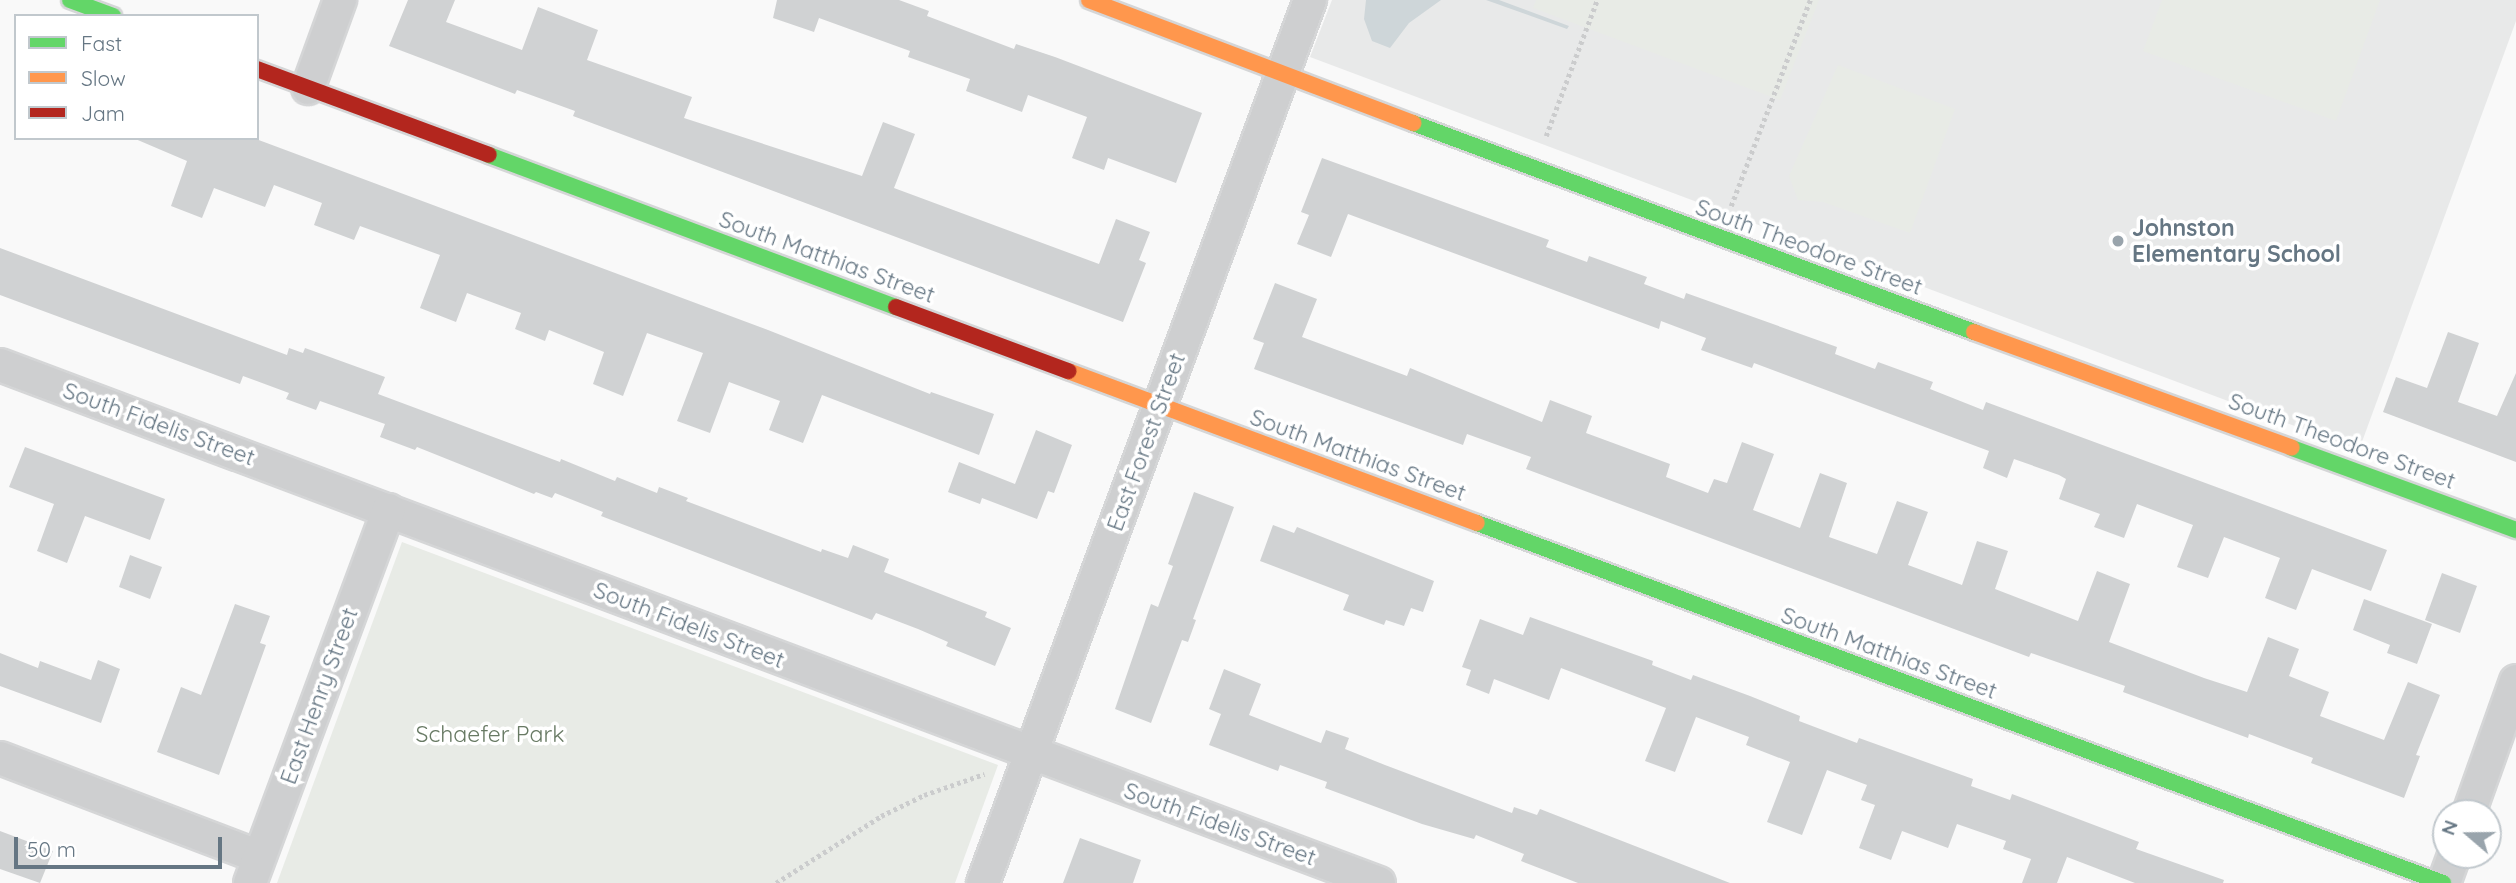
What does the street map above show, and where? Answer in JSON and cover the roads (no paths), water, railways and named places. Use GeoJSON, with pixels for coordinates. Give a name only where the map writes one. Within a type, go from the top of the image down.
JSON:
{"type":"FeatureCollection","features":[{"type":"Feature","properties":{"kind":"street"},"geometry":{"type":"LineString","coordinates":[[70,0],[108,14]]}},
{"type":"Feature","properties":{"kind":"street"},"geometry":{"type":"LineString","coordinates":[[308,88],[340,0]]}},
{"type":"Feature","properties":{"kind":"street","name":"South Theodore Street"},"geometry":{"type":"LineString","coordinates":[[1089,0],[1696,230],[2516,530]]}},
{"type":"Feature","properties":{"kind":"street","name":"East Forest Street"},"geometry":{"type":"LineString","coordinates":[[983,883],[1310,0]]}},
{"type":"Feature","properties":{"kind":"street","name":"South Matthias Street"},"geometry":{"type":"LineString","coordinates":[[259,70],[2444,883]]}},
{"type":"Feature","properties":{"kind":"street","name":"South Fidelis Street"},"geometry":{"type":"LineString","coordinates":[[0,365],[1378,883]]}},
{"type":"Feature","properties":{"kind":"street","name":"East Henry Street"},"geometry":{"type":"LineString","coordinates":[[254,870],[389,510]]}},
{"type":"Feature","properties":{"kind":"street"},"geometry":{"type":"LineString","coordinates":[[2474,799],[2516,681]]}},
{"type":"Feature","properties":{"kind":"street"},"geometry":{"type":"LineString","coordinates":[[0,758],[254,870]]}},
{"type":"Feature","properties":{"kind":"place","name":"Johnston Elementary School"},"geometry":{"type":"Point","coordinates":[2118,241]}},
{"type":"Feature","properties":{"kind":"park label","name":"Schaefer Park"},"geometry":{"type":"Point","coordinates":[490,734]}}]}
